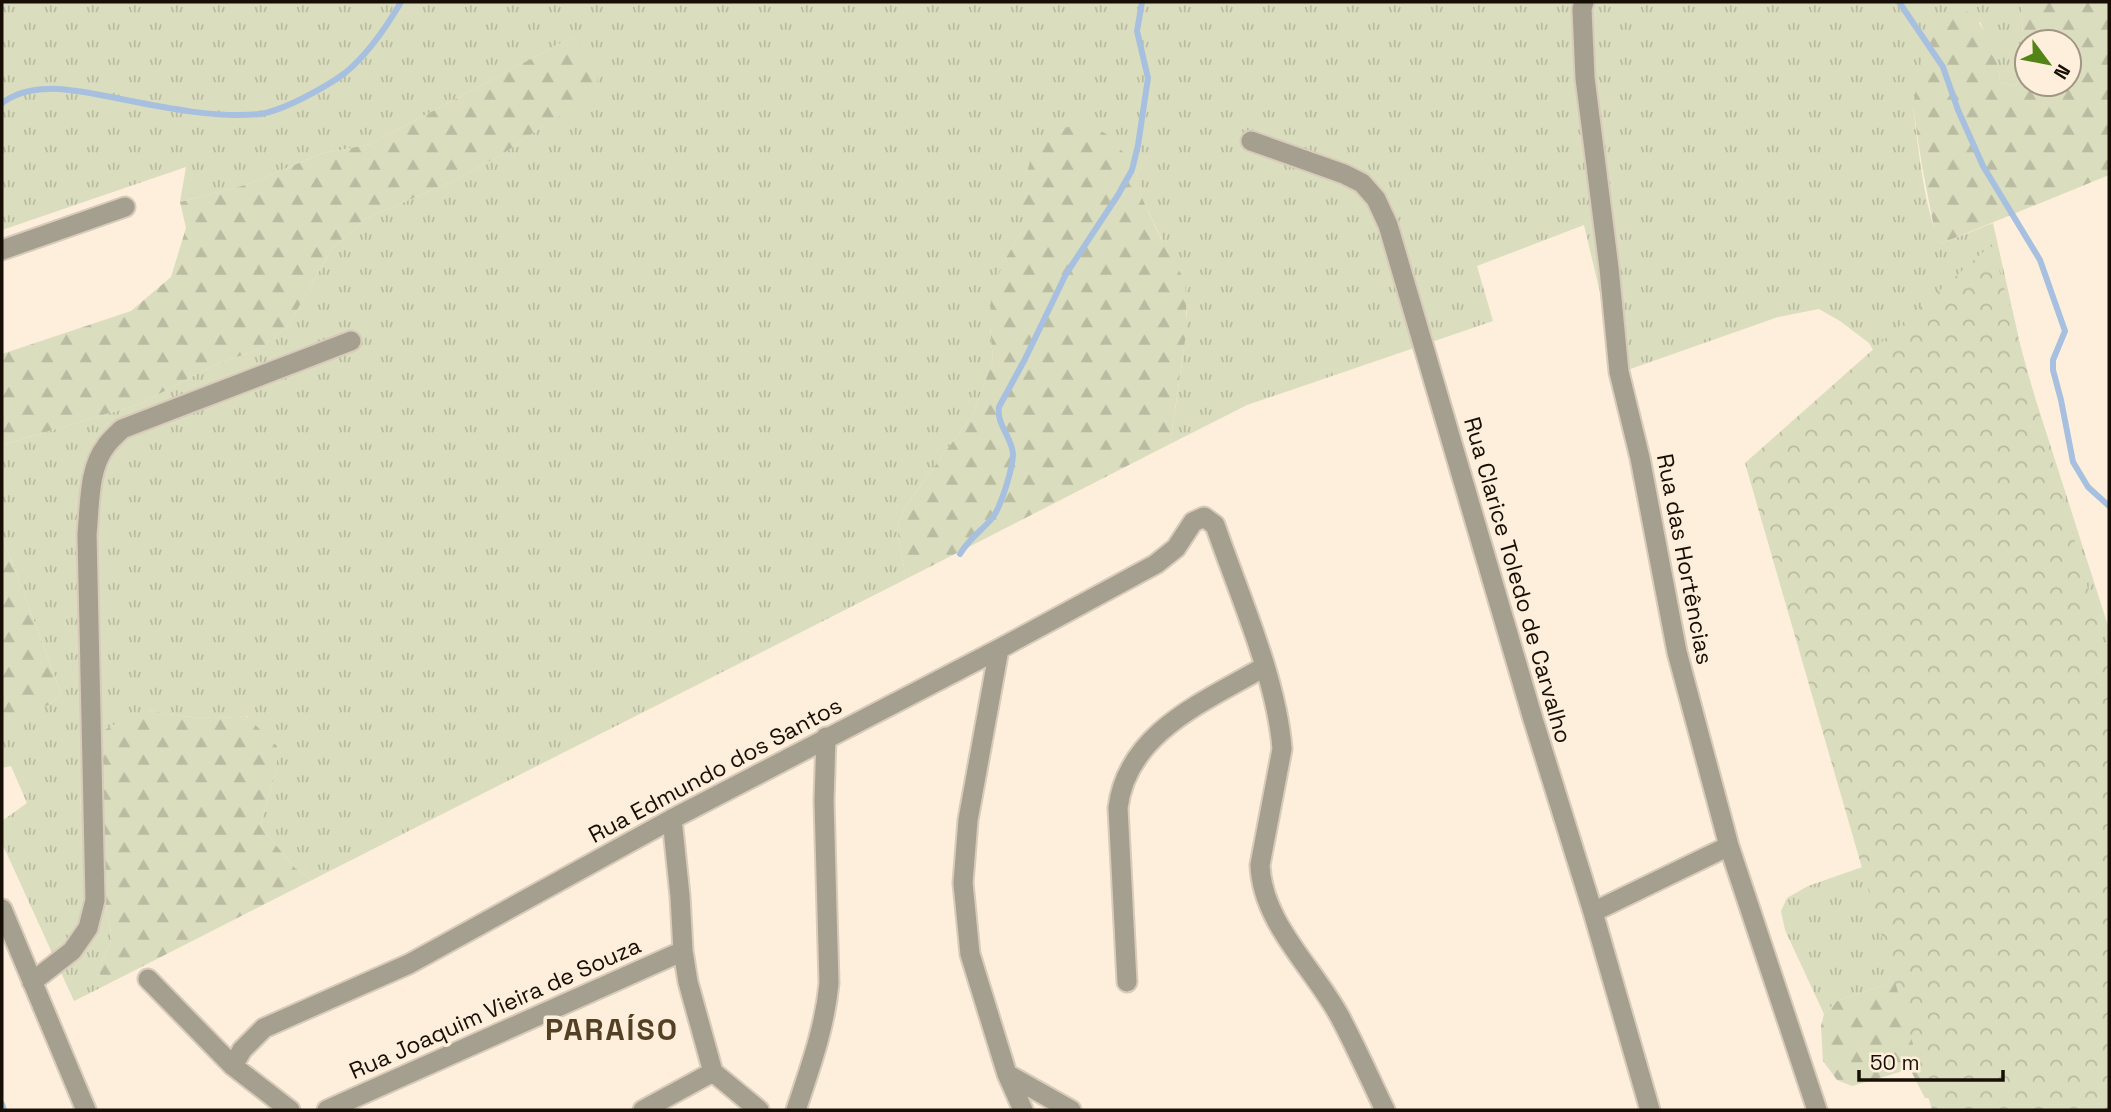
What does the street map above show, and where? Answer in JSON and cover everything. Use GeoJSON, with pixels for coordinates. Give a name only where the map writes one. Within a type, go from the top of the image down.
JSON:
{"type":"FeatureCollection","features":[{"type":"Feature","properties":{"kind":"street","name":"Rua das Hortências"},"geometry":{"type":"LineString","coordinates":[[1578,4],[1619,372],[1640,458],[1677,652],[1729,846],[1817,1110]]}},
{"type":"Feature","properties":{"kind":"street","name":"Rua Clarice Toledo de Carvalho"},"geometry":{"type":"LineString","coordinates":[[1251,141],[1362,183],[1376,199],[1388,225],[1650,1110]]}},
{"type":"Feature","properties":{"kind":"street"},"geometry":{"type":"LineString","coordinates":[[2,250],[125,206]]}},
{"type":"Feature","properties":{"kind":"street"},"geometry":{"type":"LineString","coordinates":[[32,982],[72,951],[88,928],[95,900],[87,534],[92,484],[105,447],[122,429],[351,341]]}},
{"type":"Feature","properties":{"kind":"street","name":"Rua Edmundo dos Santos"},"geometry":{"type":"LineString","coordinates":[[233,1066],[242,1050],[264,1028],[409,964],[672,819],[1156,564],[1176,548],[1198,518],[1204,517],[1215,525],[1264,667]]}},
{"type":"Feature","properties":{"kind":"street"},"geometry":{"type":"LineString","coordinates":[[999,649],[970,808],[962,883],[970,954],[1007,1074],[1023,1110]]}},
{"type":"Feature","properties":{"kind":"street"},"geometry":{"type":"LineString","coordinates":[[1127,982],[1118,808],[1125,775],[1144,748],[1177,718],[1264,667],[1281,732],[1282,748],[1261,865],[1261,884],[1268,907],[1339,1015],[1385,1110]]}},
{"type":"Feature","properties":{"kind":"street"},"geometry":{"type":"LineString","coordinates":[[796,1110],[827,1011],[829,983],[824,801],[827,737]]}},
{"type":"Feature","properties":{"kind":"street"},"geometry":{"type":"LineString","coordinates":[[672,819],[688,982],[713,1072],[759,1110]]}},
{"type":"Feature","properties":{"kind":"street"},"geometry":{"type":"LineString","coordinates":[[1593,912],[1729,846]]}},
{"type":"Feature","properties":{"kind":"street"},"geometry":{"type":"LineString","coordinates":[[2,909],[86,1110]]}},
{"type":"Feature","properties":{"kind":"street","name":"Rua Joaquim Vieira de Souza"},"geometry":{"type":"LineString","coordinates":[[327,1110],[683,951]]}},
{"type":"Feature","properties":{"kind":"street"},"geometry":{"type":"LineString","coordinates":[[148,979],[233,1066],[290,1110]]}},
{"type":"Feature","properties":{"kind":"street"},"geometry":{"type":"LineString","coordinates":[[643,1110],[713,1072]]}},
{"type":"Feature","properties":{"kind":"street"},"geometry":{"type":"LineString","coordinates":[[1007,1074],[1071,1110]]}},
{"type":"Feature","properties":{"kind":"green space"},"geometry":{"type":"Polygon","coordinates":[[[2,2],[2021,2],[2023,28],[2013,28],[2013,86],[2000,82],[1996,59],[1980,22],[1913,107],[1926,194],[1940,244],[1993,223],[2025,366],[2109,629],[2109,974],[1898,967],[1885,985],[1837,1001],[1824,1014],[1785,930],[1781,911],[1787,898],[1808,886],[1874,863],[1891,379],[1869,343],[1819,309],[1778,317],[1619,373],[1584,225],[1477,266],[1493,321],[1247,405],[1170,444],[1187,312],[1161,238],[1143,200],[1134,165],[1023,188],[1023,229],[1003,263],[990,326],[993,360],[973,414],[905,507],[897,529],[906,579],[312,880],[295,868],[260,826],[277,768],[247,716],[198,718],[149,710],[85,773],[80,805],[85,836],[100,874],[111,933],[110,945],[100,964],[100,988],[74,1001],[2,843],[2,821],[27,803],[11,766],[2,768],[2,721],[49,705],[61,693],[2,535],[2,445],[140,404],[214,365],[262,348],[288,326],[331,250],[365,219],[455,180],[503,154],[546,124],[572,37],[371,144],[320,154],[249,184],[180,202],[186,167],[2,230],[2,2]]]}},
{"type":"Feature","properties":{"kind":"green space"},"geometry":{"type":"Polygon","coordinates":[[[2021,2],[2109,2],[2109,175],[1940,244],[1935,233],[1913,107],[1922,55],[1943,18],[1956,5],[1974,18],[1988,37],[2000,82],[2013,86],[2013,98],[2083,98],[2083,28],[2023,28],[2021,2]]]}},
{"type":"Feature","properties":{"kind":"green space"},"geometry":{"type":"Polygon","coordinates":[[[572,37],[599,69],[595,96],[546,124],[503,154],[455,180],[365,219],[331,250],[288,326],[262,348],[214,365],[140,404],[2,445],[2,354],[131,311],[171,277],[186,228],[180,202],[249,184],[320,154],[371,144],[572,37]]]}},
{"type":"Feature","properties":{"kind":"green space"},"geometry":{"type":"Polygon","coordinates":[[[1086,123],[1108,135],[1134,165],[1143,200],[1185,281],[1187,327],[1170,444],[906,579],[897,529],[905,507],[973,414],[993,360],[991,296],[1003,263],[1023,229],[1023,188],[1034,146],[1050,131],[1086,123]]]}},
{"type":"Feature","properties":{"kind":"green space"},"geometry":{"type":"Polygon","coordinates":[[[1992,244],[2109,664],[2109,1110],[1932,1110],[1745,463],[1992,244]]]}},
{"type":"Feature","properties":{"kind":"green space"},"geometry":{"type":"Polygon","coordinates":[[[2,535],[61,693],[49,705],[3,722],[2,535]]]}},
{"type":"Feature","properties":{"kind":"green space"},"geometry":{"type":"Polygon","coordinates":[[[149,710],[197,718],[246,716],[277,746],[277,768],[260,826],[295,868],[312,880],[100,988],[100,964],[110,945],[111,933],[100,874],[85,836],[80,805],[94,736],[122,720],[149,710]]]}},
{"type":"Feature","properties":{"kind":"green space"},"geometry":{"type":"Polygon","coordinates":[[[1898,967],[2022,1097],[1925,1098],[1910,1069],[1852,1086],[1837,1080],[1823,1061],[1821,1026],[1824,1014],[1837,1001],[1885,985],[1898,967]]]}},
{"type":"Feature","properties":{"kind":"waterway"},"geometry":{"type":"LineString","coordinates":[[2,103],[24,92],[62,89],[200,113],[240,115],[268,112],[303,98],[345,73],[376,40],[401,2]]}},
{"type":"Feature","properties":{"kind":"waterway"},"geometry":{"type":"LineString","coordinates":[[960,554],[993,517],[1009,477],[1013,454],[1000,419],[999,407],[1066,274],[1132,170],[1148,78],[1137,31],[1142,2]]}},
{"type":"Feature","properties":{"kind":"waterway"},"geometry":{"type":"LineString","coordinates":[[1899,2],[1943,67],[1958,110],[1983,166],[2040,260],[2065,331],[2053,360],[2053,370],[2073,462],[2088,487],[2109,506]]}},
{"type":"Feature","properties":{"kind":"waterway"},"geometry":{"type":"LineString","coordinates":[[2,1104],[4,1110]]}},
{"type":"Feature","properties":{"kind":"district","name":"PARAÍSO"},"geometry":{"type":"Point","coordinates":[612,1030]}}]}
